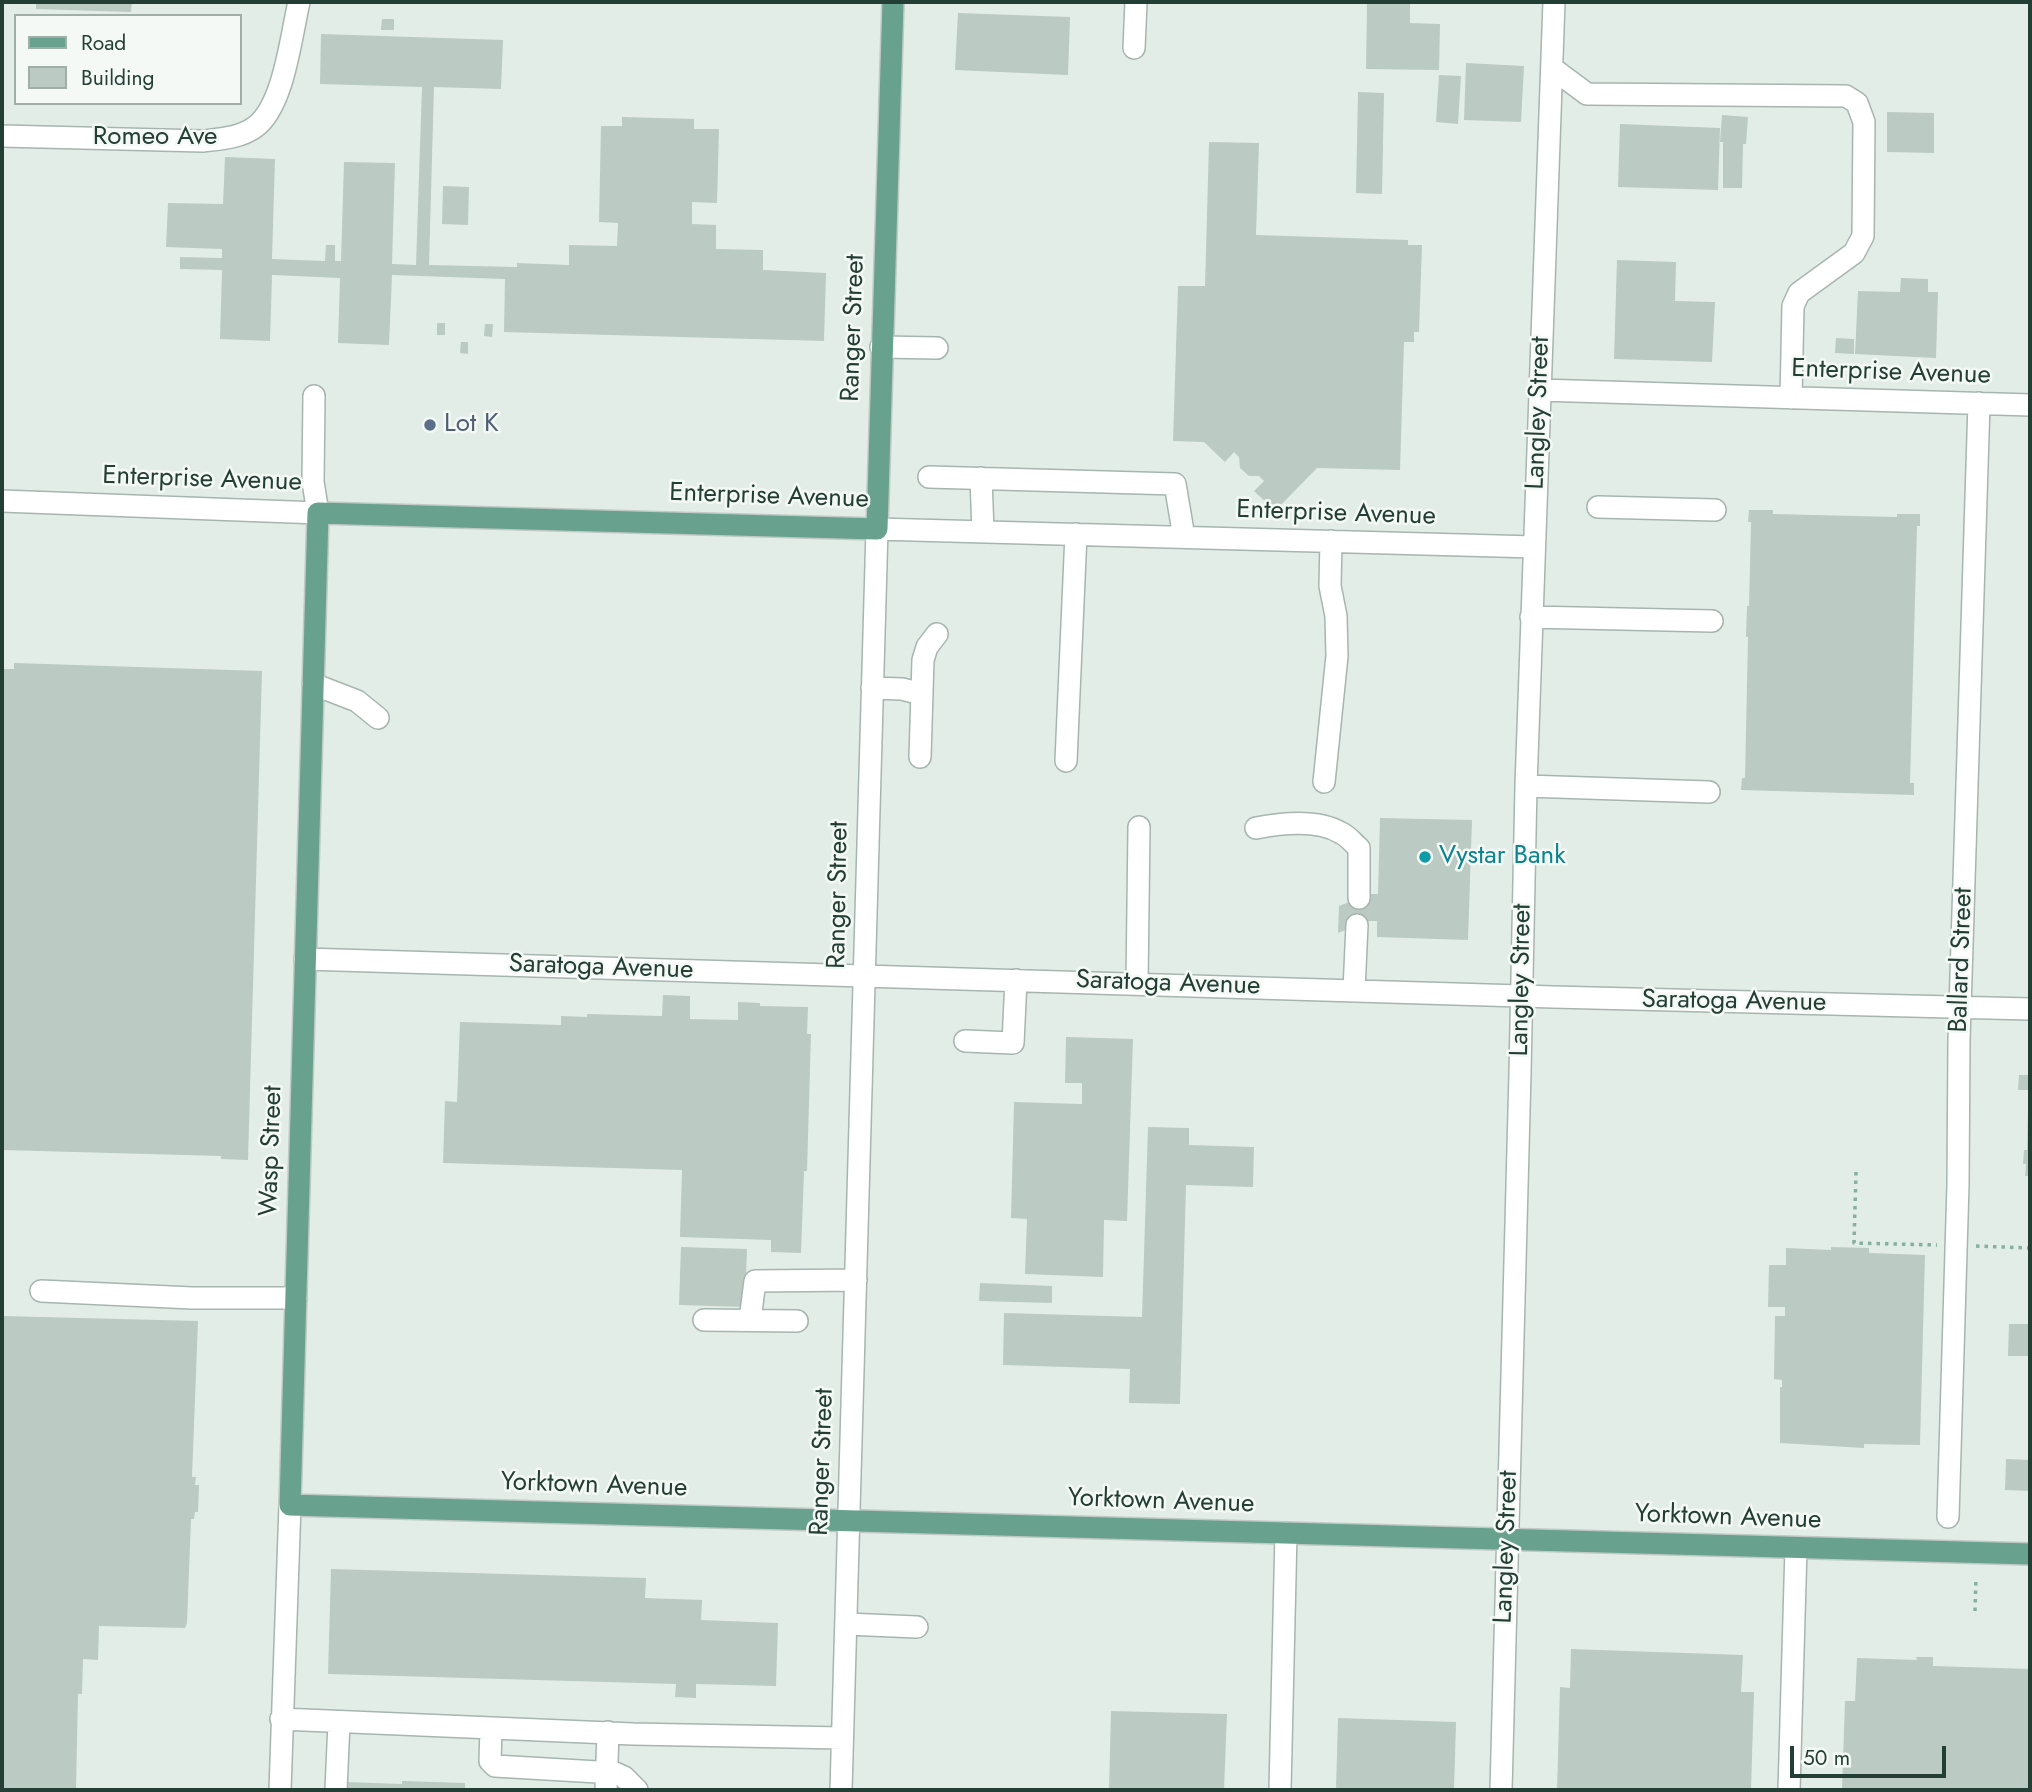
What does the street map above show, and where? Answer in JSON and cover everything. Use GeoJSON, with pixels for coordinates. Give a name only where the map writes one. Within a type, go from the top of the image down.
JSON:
{"type":"FeatureCollection","features":[{"type":"Feature","properties":{"kind":"main road","name":"Ranger Street"},"geometry":{"type":"LineString","coordinates":[[877,529],[893,2]]}},
{"type":"Feature","properties":{"kind":"main road","name":"Enterprise Avenue"},"geometry":{"type":"LineString","coordinates":[[318,513],[877,529]]}},
{"type":"Feature","properties":{"kind":"main road","name":"Wasp Street"},"geometry":{"type":"LineString","coordinates":[[290,1505],[318,513]]}},
{"type":"Feature","properties":{"kind":"main road","name":"Yorktown Avenue"},"geometry":{"type":"LineString","coordinates":[[290,1505],[2030,1554]]}},
{"type":"Feature","properties":{"kind":"street","name":"Romeo Ave"},"geometry":{"type":"LineString","coordinates":[[2,136],[203,141],[233,137],[254,128],[268,114],[278,91],[299,2]]}},
{"type":"Feature","properties":{"kind":"street"},"geometry":{"type":"LineString","coordinates":[[1134,48],[1136,2]]}},
{"type":"Feature","properties":{"kind":"street","name":"Langley Street"},"geometry":{"type":"LineString","coordinates":[[1501,1790],[1531,617],[1555,2]]}},
{"type":"Feature","properties":{"kind":"street"},"geometry":{"type":"LineString","coordinates":[[1552,68],[1587,94],[1846,96],[1857,103],[1864,122],[1863,236],[1854,253],[1799,293],[1793,306],[1791,398]]}},
{"type":"Feature","properties":{"kind":"street"},"geometry":{"type":"LineString","coordinates":[[881,347],[937,348]]}},
{"type":"Feature","properties":{"kind":"street","name":"Enterprise Avenue"},"geometry":{"type":"LineString","coordinates":[[1540,390],[2030,405]]}},
{"type":"Feature","properties":{"kind":"street"},"geometry":{"type":"LineString","coordinates":[[314,396],[313,482],[318,513]]}},
{"type":"Feature","properties":{"kind":"street","name":"Ballard Street"},"geometry":{"type":"LineString","coordinates":[[1948,1517],[1979,403]]}},
{"type":"Feature","properties":{"kind":"street"},"geometry":{"type":"LineString","coordinates":[[929,477],[1175,484],[1184,537]]}},
{"type":"Feature","properties":{"kind":"street"},"geometry":{"type":"LineString","coordinates":[[981,478],[982,532]]}},
{"type":"Feature","properties":{"kind":"street","name":"Enterprise Avenue"},"geometry":{"type":"LineString","coordinates":[[2,501],[318,513]]}},
{"type":"Feature","properties":{"kind":"street"},"geometry":{"type":"LineString","coordinates":[[1598,507],[1715,510]]}},
{"type":"Feature","properties":{"kind":"street","name":"Enterprise Avenue"},"geometry":{"type":"LineString","coordinates":[[877,529],[1534,547]]}},
{"type":"Feature","properties":{"kind":"street","name":"Ranger Street"},"geometry":{"type":"LineString","coordinates":[[841,1790],[877,529]]}},
{"type":"Feature","properties":{"kind":"street"},"geometry":{"type":"LineString","coordinates":[[1066,761],[1076,534]]}},
{"type":"Feature","properties":{"kind":"street"},"geometry":{"type":"LineString","coordinates":[[1324,782],[1337,656],[1336,617],[1329,586],[1331,541]]}},
{"type":"Feature","properties":{"kind":"street"},"geometry":{"type":"LineString","coordinates":[[1531,617],[1712,621]]}},
{"type":"Feature","properties":{"kind":"street"},"geometry":{"type":"LineString","coordinates":[[920,757],[923,660],[927,647],[937,634]]}},
{"type":"Feature","properties":{"kind":"street"},"geometry":{"type":"LineString","coordinates":[[313,684],[357,701],[378,718]]}},
{"type":"Feature","properties":{"kind":"street"},"geometry":{"type":"LineString","coordinates":[[872,688],[922,694]]}},
{"type":"Feature","properties":{"kind":"street"},"geometry":{"type":"LineString","coordinates":[[1526,786],[1709,792]]}},
{"type":"Feature","properties":{"kind":"street"},"geometry":{"type":"LineString","coordinates":[[1256,828],[1275,825],[1326,826],[1343,834],[1359,848],[1359,898]]}},
{"type":"Feature","properties":{"kind":"street"},"geometry":{"type":"LineString","coordinates":[[1137,984],[1139,827]]}},
{"type":"Feature","properties":{"kind":"street"},"geometry":{"type":"LineString","coordinates":[[1354,990],[1357,925]]}},
{"type":"Feature","properties":{"kind":"street","name":"Saratoga Avenue"},"geometry":{"type":"LineString","coordinates":[[305,959],[2030,1009]]}},
{"type":"Feature","properties":{"kind":"street"},"geometry":{"type":"LineString","coordinates":[[965,1041],[1013,1043],[1016,980]]}},
{"type":"Feature","properties":{"kind":"street"},"geometry":{"type":"LineString","coordinates":[[750,1320],[755,1281],[856,1280]]}},
{"type":"Feature","properties":{"kind":"street"},"geometry":{"type":"LineString","coordinates":[[41,1291],[192,1298],[296,1298]]}},
{"type":"Feature","properties":{"kind":"street"},"geometry":{"type":"LineString","coordinates":[[704,1320],[797,1321]]}},
{"type":"Feature","properties":{"kind":"street","name":"Wasp Street"},"geometry":{"type":"LineString","coordinates":[[280,1790],[290,1505]]}},
{"type":"Feature","properties":{"kind":"street"},"geometry":{"type":"LineString","coordinates":[[1280,1790],[1286,1533]]}},
{"type":"Feature","properties":{"kind":"street"},"geometry":{"type":"LineString","coordinates":[[1789,1790],[1796,1548]]}},
{"type":"Feature","properties":{"kind":"street"},"geometry":{"type":"LineString","coordinates":[[846,1624],[917,1627]]}},
{"type":"Feature","properties":{"kind":"street"},"geometry":{"type":"LineString","coordinates":[[282,1719],[842,1738]]}},
{"type":"Feature","properties":{"kind":"street"},"geometry":{"type":"LineString","coordinates":[[336,1790],[339,1722]]}},
{"type":"Feature","properties":{"kind":"street"},"geometry":{"type":"LineString","coordinates":[[491,1728],[490,1761],[495,1766],[607,1781],[624,1777],[637,1790]]}},
{"type":"Feature","properties":{"kind":"street"},"geometry":{"type":"LineString","coordinates":[[607,1781],[608,1732]]}},
{"type":"Feature","properties":{"kind":"path"},"geometry":{"type":"LineString","coordinates":[[1856,1172],[1854,1243],[2030,1248]]}},
{"type":"Feature","properties":{"kind":"path"},"geometry":{"type":"LineString","coordinates":[[1975,1611],[1976,1577]]}},
{"type":"Feature","properties":{"kind":"building"},"geometry":{"type":"Polygon","coordinates":[[[36,2],[132,2],[131,12],[36,9],[36,2]]]}},
{"type":"Feature","properties":{"kind":"building"},"geometry":{"type":"Polygon","coordinates":[[[1367,4],[1410,4],[1410,23],[1440,24],[1439,70],[1366,69],[1367,4]]]}},
{"type":"Feature","properties":{"kind":"building"},"geometry":{"type":"Polygon","coordinates":[[[958,13],[1070,17],[1068,75],[955,70],[958,13]]]}},
{"type":"Feature","properties":{"kind":"building"},"geometry":{"type":"Polygon","coordinates":[[[382,19],[394,19],[394,30],[381,30],[382,19]]]}},
{"type":"Feature","properties":{"kind":"building"},"geometry":{"type":"Polygon","coordinates":[[[321,34],[503,40],[501,89],[434,87],[429,265],[569,265],[569,245],[617,246],[618,223],[599,222],[601,126],[622,126],[622,117],[694,119],[694,129],[719,129],[717,203],[692,202],[692,224],[716,225],[716,249],[763,250],[763,270],[826,273],[824,341],[504,332],[505,279],[392,275],[389,345],[338,343],[340,278],[272,275],[270,341],[220,339],[222,270],[180,269],[180,257],[222,258],[222,249],[166,247],[168,203],[223,204],[225,157],[275,159],[272,259],[325,261],[326,245],[335,245],[335,261],[341,261],[344,162],[395,163],[392,264],[416,265],[422,87],[320,84],[321,34]]]}},
{"type":"Feature","properties":{"kind":"building"},"geometry":{"type":"Polygon","coordinates":[[[1466,63],[1524,66],[1521,122],[1464,120],[1466,63]]]}},
{"type":"Feature","properties":{"kind":"building"},"geometry":{"type":"Polygon","coordinates":[[[1439,75],[1461,76],[1458,124],[1436,122],[1439,75]]]}},
{"type":"Feature","properties":{"kind":"building"},"geometry":{"type":"Polygon","coordinates":[[[1358,92],[1384,93],[1382,194],[1356,193],[1358,92]]]}},
{"type":"Feature","properties":{"kind":"building"},"geometry":{"type":"Polygon","coordinates":[[[1887,112],[1934,113],[1934,153],[1887,152],[1887,112]]]}},
{"type":"Feature","properties":{"kind":"building"},"geometry":{"type":"Polygon","coordinates":[[[1722,115],[1748,117],[1746,144],[1743,144],[1742,188],[1723,188],[1723,142],[1720,142],[1722,115]]]}},
{"type":"Feature","properties":{"kind":"building"},"geometry":{"type":"Polygon","coordinates":[[[1620,124],[1720,128],[1718,190],[1618,187],[1620,124]]]}},
{"type":"Feature","properties":{"kind":"building"},"geometry":{"type":"Polygon","coordinates":[[[1209,142],[1259,143],[1256,235],[1408,240],[1408,245],[1422,245],[1419,332],[1414,332],[1414,342],[1404,342],[1400,470],[1317,468],[1275,511],[1254,491],[1264,481],[1259,476],[1249,476],[1240,468],[1239,457],[1234,452],[1225,462],[1204,442],[1173,441],[1178,286],[1205,286],[1209,142]]]}},
{"type":"Feature","properties":{"kind":"building"},"geometry":{"type":"Polygon","coordinates":[[[443,186],[469,187],[468,225],[442,224],[443,186]]]}},
{"type":"Feature","properties":{"kind":"building"},"geometry":{"type":"Polygon","coordinates":[[[1617,260],[1676,262],[1675,301],[1715,302],[1712,362],[1614,359],[1617,260]]]}},
{"type":"Feature","properties":{"kind":"building"},"geometry":{"type":"Polygon","coordinates":[[[1901,278],[1928,279],[1928,292],[1938,292],[1936,358],[1855,354],[1858,291],[1900,292],[1901,278]]]}},
{"type":"Feature","properties":{"kind":"building"},"geometry":{"type":"Polygon","coordinates":[[[437,323],[445,323],[445,335],[437,335],[437,323]]]}},
{"type":"Feature","properties":{"kind":"building"},"geometry":{"type":"Polygon","coordinates":[[[485,324],[493,324],[492,337],[484,336],[485,324]]]}},
{"type":"Feature","properties":{"kind":"building"},"geometry":{"type":"Polygon","coordinates":[[[1836,338],[1854,339],[1854,354],[1835,353],[1836,338]]]}},
{"type":"Feature","properties":{"kind":"building"},"geometry":{"type":"Polygon","coordinates":[[[461,342],[468,342],[468,354],[460,353],[461,342]]]}},
{"type":"Feature","properties":{"kind":"building"},"geometry":{"type":"Polygon","coordinates":[[[1749,510],[1773,510],[1773,514],[1897,517],[1897,514],[1920,514],[1920,526],[1917,526],[1910,783],[1914,783],[1914,795],[1741,790],[1742,778],[1745,778],[1746,637],[1751,522],[1748,522],[1749,510]]]}},
{"type":"Feature","properties":{"kind":"building"},"geometry":{"type":"Polygon","coordinates":[[[14,663],[262,671],[248,1160],[221,1159],[221,1156],[2,1150],[2,669],[14,669],[14,663]]]}},
{"type":"Feature","properties":{"kind":"building","name":"Vystar Bank"},"geometry":{"type":"Polygon","coordinates":[[[1380,818],[1472,820],[1468,940],[1377,937],[1377,921],[1367,921],[1338,933],[1339,906],[1369,894],[1378,894],[1380,818]]]}},
{"type":"Feature","properties":{"kind":"building"},"geometry":{"type":"Polygon","coordinates":[[[663,995],[690,996],[690,1019],[738,1020],[738,1002],[760,1003],[760,1006],[808,1007],[807,1034],[811,1034],[807,1171],[804,1171],[801,1253],[771,1252],[771,1240],[680,1237],[682,1170],[443,1163],[445,1101],[457,1102],[460,1022],[561,1025],[561,1016],[662,1016],[663,995]]]}},
{"type":"Feature","properties":{"kind":"building"},"geometry":{"type":"Polygon","coordinates":[[[1066,1037],[1133,1039],[1127,1221],[1104,1220],[1103,1277],[1025,1274],[1027,1219],[1011,1218],[1014,1102],[1082,1104],[1082,1083],[1065,1083],[1066,1037]]]}},
{"type":"Feature","properties":{"kind":"building"},"geometry":{"type":"Polygon","coordinates":[[[2019,1075],[2030,1075],[2030,1090],[2018,1090],[2019,1075]]]}},
{"type":"Feature","properties":{"kind":"building"},"geometry":{"type":"Polygon","coordinates":[[[2028,1110],[2030,1176],[2025,1176],[2026,1164],[2023,1164],[2024,1150],[2027,1150],[2028,1110]]]}},
{"type":"Feature","properties":{"kind":"building"},"geometry":{"type":"Polygon","coordinates":[[[1148,1127],[1189,1128],[1189,1145],[1254,1147],[1253,1187],[1186,1185],[1180,1404],[1129,1403],[1130,1369],[1003,1365],[1004,1313],[1142,1317],[1148,1127]]]}},
{"type":"Feature","properties":{"kind":"building"},"geometry":{"type":"Polygon","coordinates":[[[681,1247],[747,1249],[745,1307],[679,1305],[681,1247]]]}},
{"type":"Feature","properties":{"kind":"building"},"geometry":{"type":"Polygon","coordinates":[[[1831,1247],[1869,1248],[1869,1253],[1925,1255],[1920,1445],[1864,1444],[1864,1448],[1780,1443],[1782,1380],[1774,1379],[1775,1316],[1785,1316],[1785,1307],[1768,1307],[1769,1265],[1786,1265],[1786,1248],[1831,1250],[1831,1247]]]}},
{"type":"Feature","properties":{"kind":"building"},"geometry":{"type":"Polygon","coordinates":[[[980,1283],[1052,1286],[1052,1303],[979,1301],[980,1283]]]}},
{"type":"Feature","properties":{"kind":"building"},"geometry":{"type":"Polygon","coordinates":[[[2,1316],[198,1321],[192,1477],[196,1477],[195,1485],[199,1485],[198,1512],[195,1512],[194,1519],[191,1519],[187,1623],[185,1628],[99,1626],[98,1660],[83,1659],[82,1694],[78,1694],[76,1790],[2,1790],[2,1316]]]}},
{"type":"Feature","properties":{"kind":"building"},"geometry":{"type":"Polygon","coordinates":[[[2009,1324],[2030,1324],[2030,1356],[2008,1356],[2009,1324]]]}},
{"type":"Feature","properties":{"kind":"building"},"geometry":{"type":"Polygon","coordinates":[[[2006,1459],[2030,1460],[2030,1491],[2005,1490],[2006,1459]]]}},
{"type":"Feature","properties":{"kind":"building"},"geometry":{"type":"Polygon","coordinates":[[[331,1569],[646,1578],[645,1598],[702,1600],[701,1620],[778,1623],[776,1686],[696,1684],[696,1698],[675,1697],[676,1684],[328,1674],[331,1569]]]}},
{"type":"Feature","properties":{"kind":"building"},"geometry":{"type":"Polygon","coordinates":[[[1571,1649],[1743,1655],[1741,1692],[1754,1692],[1751,1790],[1557,1790],[1560,1687],[1570,1688],[1571,1649]]]}},
{"type":"Feature","properties":{"kind":"building"},"geometry":{"type":"Polygon","coordinates":[[[1916,1657],[1933,1657],[1933,1666],[2030,1669],[2030,1790],[1842,1790],[1845,1701],[1855,1701],[1857,1658],[1917,1660],[1916,1657]]]}},
{"type":"Feature","properties":{"kind":"building"},"geometry":{"type":"Polygon","coordinates":[[[1111,1711],[1227,1714],[1224,1790],[1109,1790],[1111,1711]]]}},
{"type":"Feature","properties":{"kind":"building"},"geometry":{"type":"Polygon","coordinates":[[[1338,1718],[1456,1722],[1454,1790],[1336,1790],[1338,1718]]]}},
{"type":"Feature","properties":{"kind":"building"},"geometry":{"type":"Polygon","coordinates":[[[402,1781],[465,1783],[465,1790],[344,1790],[344,1782],[402,1784],[402,1781]]]}},
{"type":"Feature","properties":{"kind":"place","name":"Lot K"},"geometry":{"type":"Point","coordinates":[430,425]}},
{"type":"Feature","properties":{"kind":"place","name":"Vystar Bank"},"geometry":{"type":"Point","coordinates":[1425,857]}}]}
